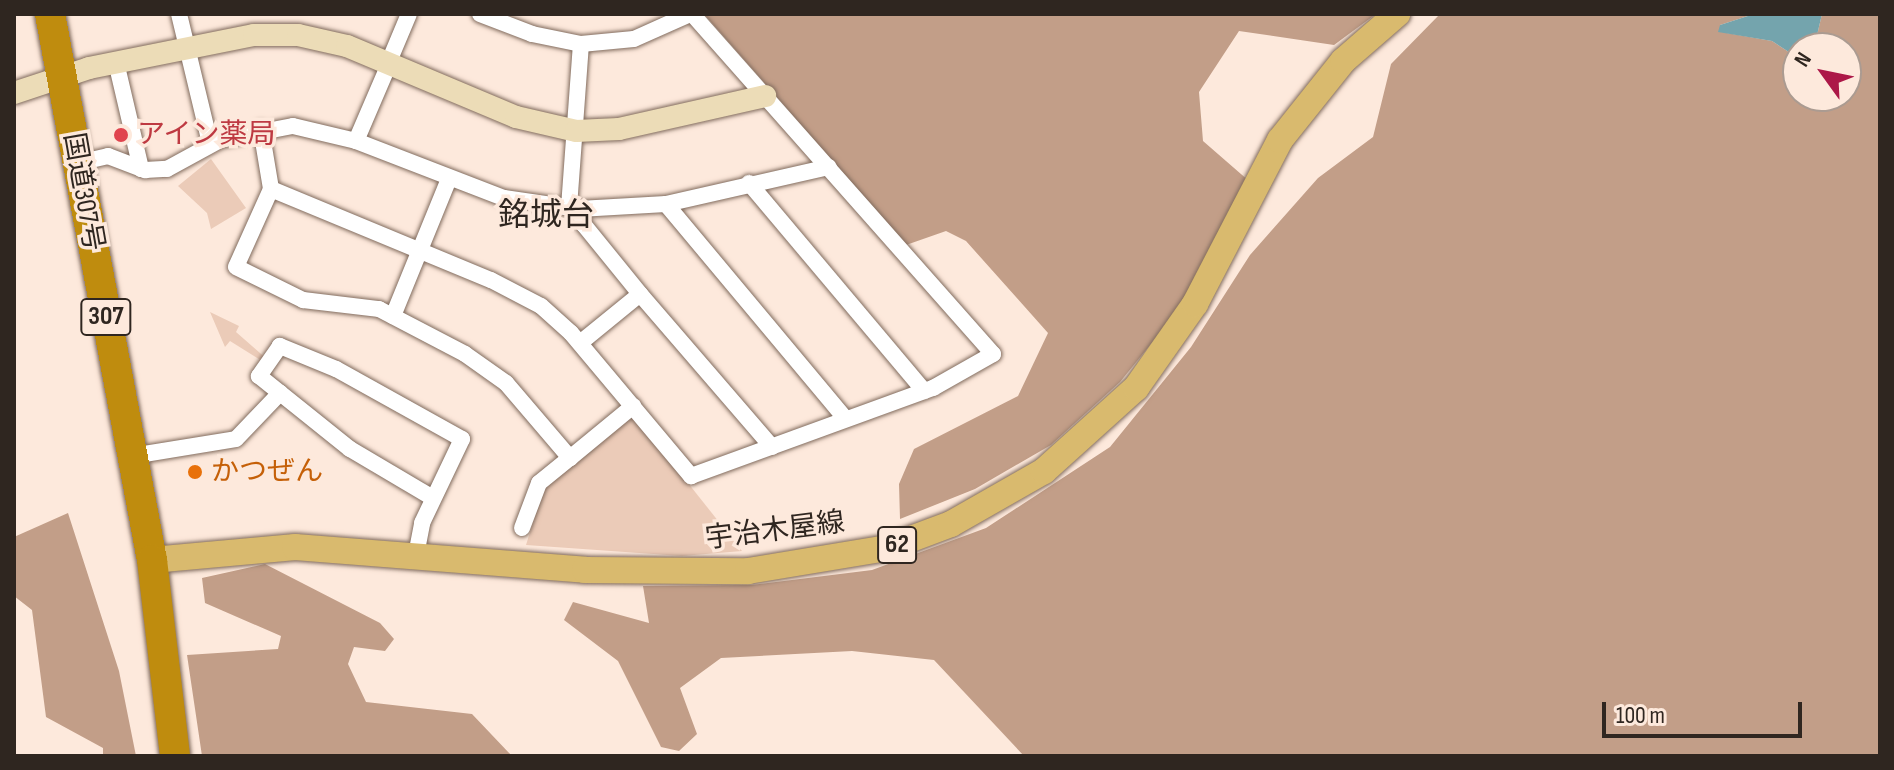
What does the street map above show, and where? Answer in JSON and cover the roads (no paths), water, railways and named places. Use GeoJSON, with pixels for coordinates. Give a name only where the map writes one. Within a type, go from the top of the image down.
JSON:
{"type":"FeatureCollection","features":[{"type":"Feature","properties":{"kind":"highway","name":"国道307号"},"geometry":{"type":"LineString","coordinates":[[50,14],[152,560],[175,756]]}},
{"type":"Feature","properties":{"kind":"highway","name":"国道307号"},"geometry":{"type":"LineString","coordinates":[[152,560],[162,579],[186,756]]}},
{"type":"Feature","properties":{"kind":"main road","name":"宇治木屋線"},"geometry":{"type":"LineString","coordinates":[[152,560],[295,547],[585,570],[748,571],[887,548],[951,524],[1016,490],[1095,430],[1155,366],[1195,304],[1280,140],[1343,61],[1397,14]]}},
{"type":"Feature","properties":{"kind":"street"},"geometry":{"type":"LineString","coordinates":[[179,14],[210,143]]}},
{"type":"Feature","properties":{"kind":"street"},"geometry":{"type":"LineString","coordinates":[[356,141],[409,14]]}},
{"type":"Feature","properties":{"kind":"street"},"geometry":{"type":"LineString","coordinates":[[271,189],[518,292],[549,312],[580,343],[691,476],[924,391],[993,354],[765,96],[687,15],[634,39],[581,44],[532,34],[480,14]]}},
{"type":"Feature","properties":{"kind":"street"},"geometry":{"type":"LineString","coordinates":[[14,93],[61,75],[186,45],[254,35],[298,35],[389,64],[516,117],[576,131],[619,129],[765,96]]}},
{"type":"Feature","properties":{"kind":"street"},"geometry":{"type":"LineString","coordinates":[[581,44],[574,208],[584,225],[640,294],[772,447]]}},
{"type":"Feature","properties":{"kind":"street"},"geometry":{"type":"LineString","coordinates":[[116,62],[141,169]]}},
{"type":"Feature","properties":{"kind":"street"},"geometry":{"type":"LineString","coordinates":[[78,163],[108,156],[141,169],[167,169],[210,143],[261,129],[319,129],[504,198],[574,208],[666,204],[829,167]]}},
{"type":"Feature","properties":{"kind":"street"},"geometry":{"type":"LineString","coordinates":[[261,129],[271,189],[236,267],[303,300],[353,302],[393,316],[506,383],[570,458]]}},
{"type":"Feature","properties":{"kind":"street"},"geometry":{"type":"LineString","coordinates":[[393,316],[449,179]]}},
{"type":"Feature","properties":{"kind":"street"},"geometry":{"type":"LineString","coordinates":[[749,183],[924,391]]}},
{"type":"Feature","properties":{"kind":"street"},"geometry":{"type":"LineString","coordinates":[[666,204],[846,419]]}},
{"type":"Feature","properties":{"kind":"street"},"geometry":{"type":"LineString","coordinates":[[580,343],[640,294]]}},
{"type":"Feature","properties":{"kind":"street"},"geometry":{"type":"LineString","coordinates":[[416,555],[433,498],[462,439],[336,369],[280,346],[259,376],[350,449],[433,498]]}},
{"type":"Feature","properties":{"kind":"street"},"geometry":{"type":"LineString","coordinates":[[132,456],[236,439],[280,393]]}},
{"type":"Feature","properties":{"kind":"street"},"geometry":{"type":"LineString","coordinates":[[522,528],[539,483],[633,406]]}},
{"type":"Feature","properties":{"kind":"water"},"geometry":{"type":"Polygon","coordinates":[[[1754,14],[1822,14],[1818,32],[1782,32],[1782,48],[1772,41],[1718,32],[1720,25],[1754,14]]]}},
{"type":"Feature","properties":{"kind":"place","name":"アイン薬局"},"geometry":{"type":"Point","coordinates":[121,135]}},
{"type":"Feature","properties":{"kind":"place","name":"かつぜん"},"geometry":{"type":"Point","coordinates":[195,472]}},
{"type":"Feature","properties":{"kind":"district","name":"銘城台"},"geometry":{"type":"Point","coordinates":[546,216]}}]}
